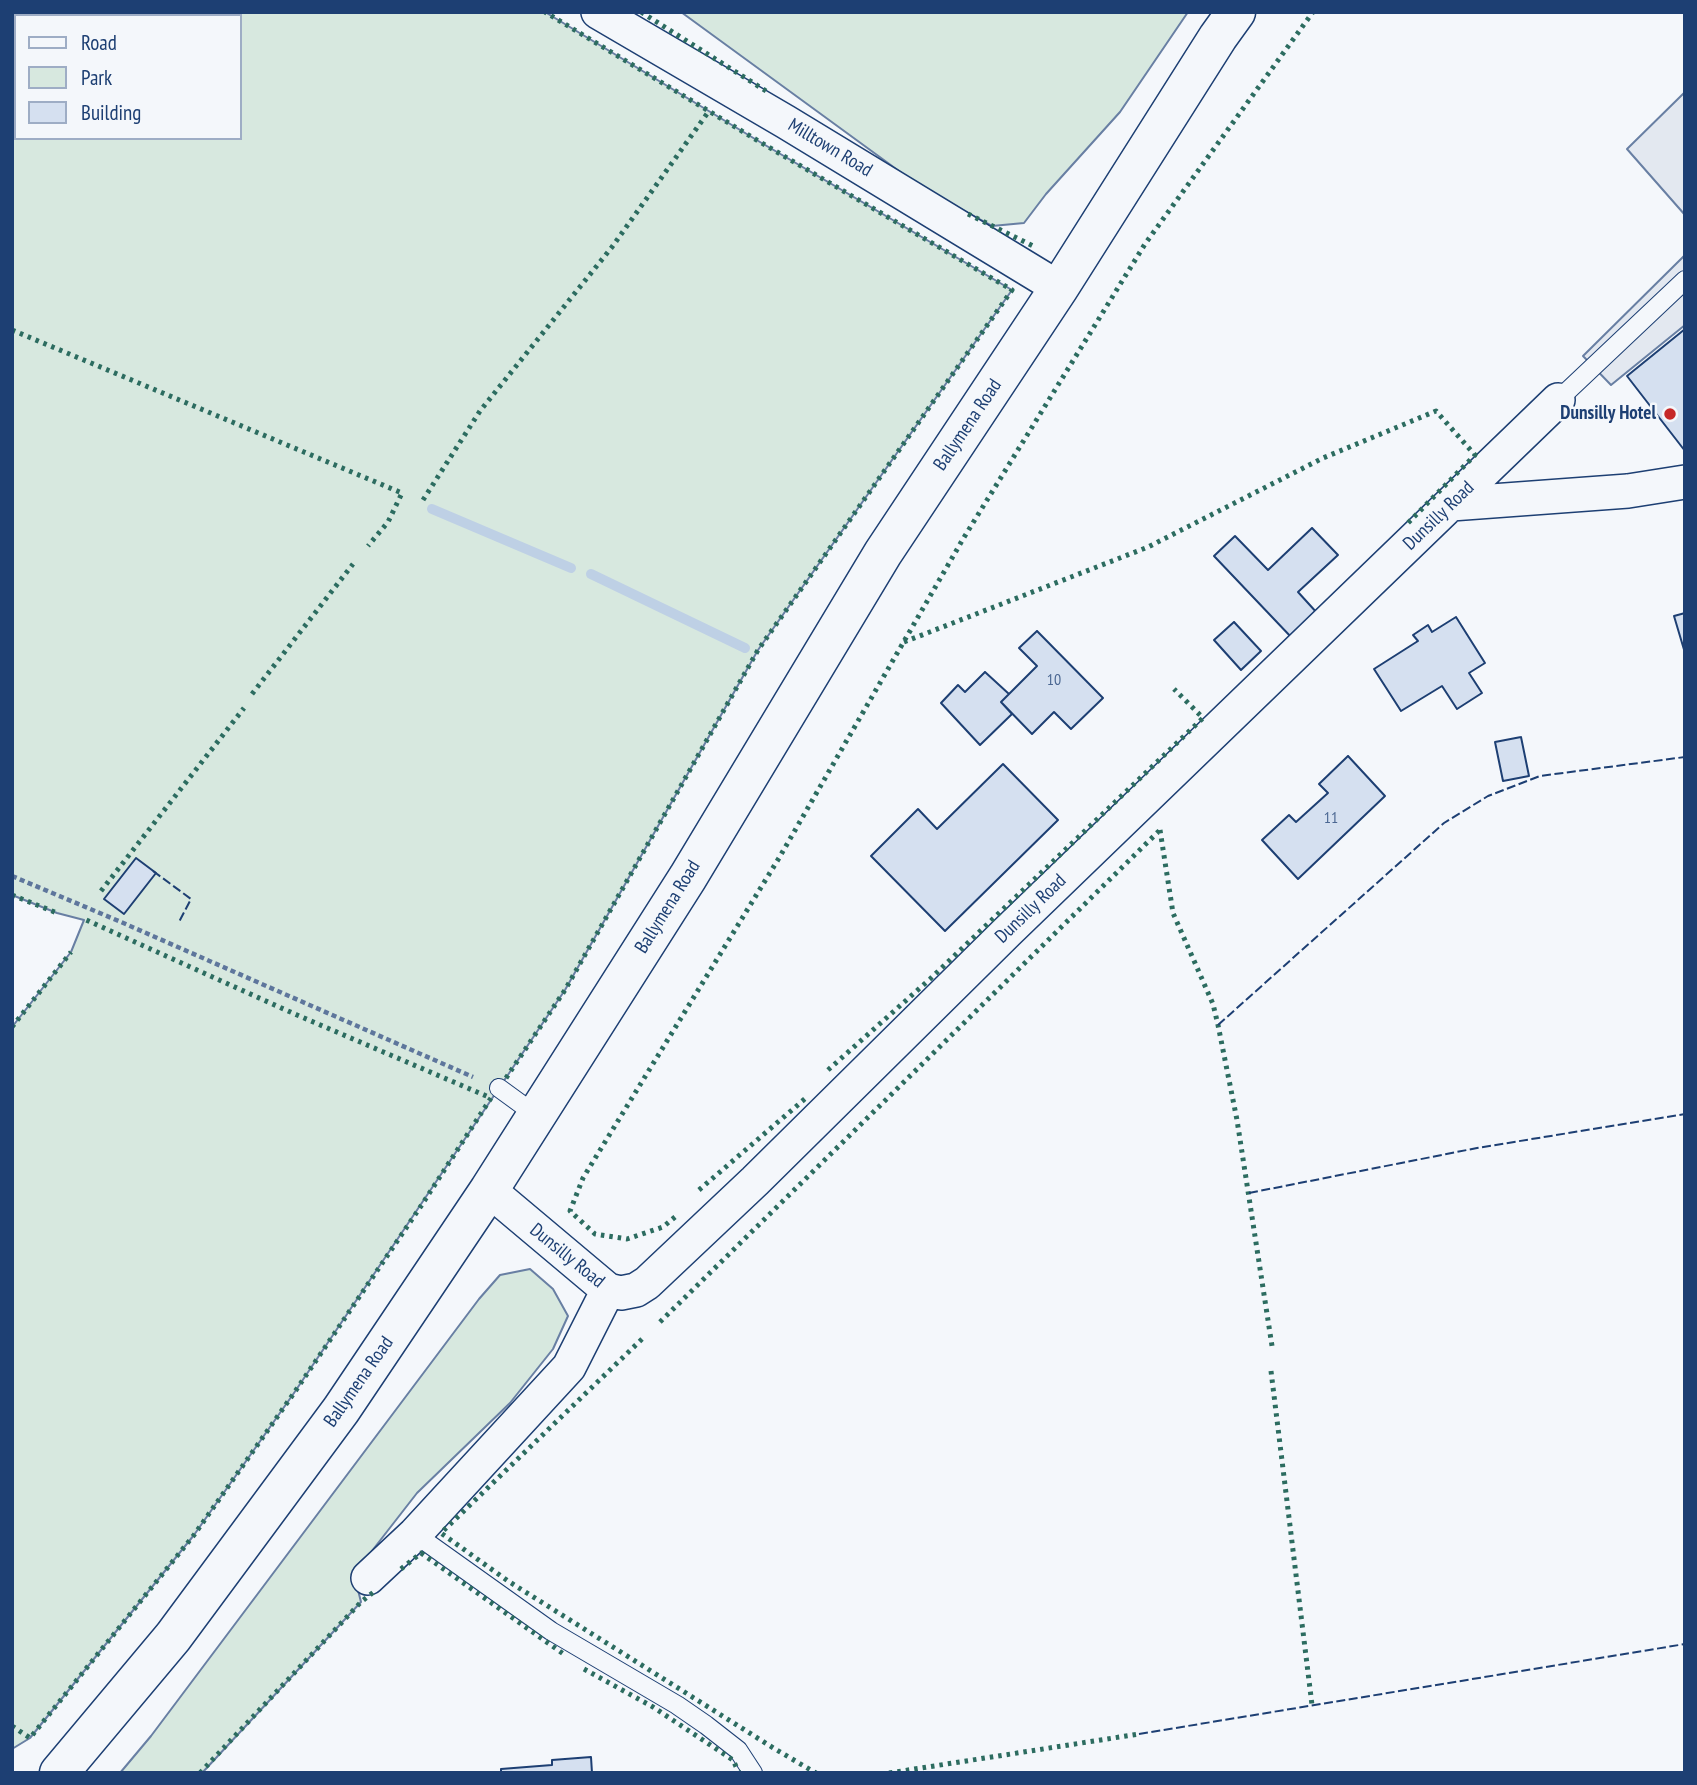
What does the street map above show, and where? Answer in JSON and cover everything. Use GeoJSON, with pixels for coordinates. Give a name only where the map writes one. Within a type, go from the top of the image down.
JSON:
{"type":"FeatureCollection","features":[{"type":"Feature","properties":{"kind":"highway","name":"Ballymena Road"},"geometry":{"type":"LineString","coordinates":[[59,1773],[173,1637],[341,1410],[489,1190],[688,877],[883,553],[1059,288],[1236,12]]}},
{"type":"Feature","properties":{"kind":"street","name":"Milltown Road"},"geometry":{"type":"LineString","coordinates":[[598,12],[786,122],[1059,288]]}},
{"type":"Feature","properties":{"kind":"street","name":"Dunsilly Road"},"geometry":{"type":"LineString","coordinates":[[489,1190],[608,1290],[621,1293],[636,1290],[647,1283],[1558,400]]}},
{"type":"Feature","properties":{"kind":"street"},"geometry":{"type":"LineString","coordinates":[[1451,504],[1628,491],[1685,482]]}},
{"type":"Feature","properties":{"kind":"street"},"geometry":{"type":"LineString","coordinates":[[368,1578],[415,1534],[569,1367],[608,1290]]}},
{"type":"Feature","properties":{"kind":"lane"},"geometry":{"type":"LineString","coordinates":[[1558,400],[1685,280]]}},
{"type":"Feature","properties":{"kind":"lane"},"geometry":{"type":"LineString","coordinates":[[499,1088],[536,1115]]}},
{"type":"Feature","properties":{"kind":"lane"},"geometry":{"type":"LineString","coordinates":[[415,1534],[551,1631],[697,1718],[738,1750],[753,1773]]}},
{"type":"Feature","properties":{"kind":"path"},"geometry":{"type":"LineString","coordinates":[[12,876],[499,1088]]}},
{"type":"Feature","properties":{"kind":"green space"},"geometry":{"type":"Polygon","coordinates":[[[12,12],[545,12],[1012,290],[758,650],[565,990],[294,1393],[194,1535],[30,1738],[12,1749],[12,1027],[71,952],[84,920],[57,913],[12,895],[12,12]]]}},
{"type":"Feature","properties":{"kind":"green space"},"geometry":{"type":"Polygon","coordinates":[[[681,12],[1188,12],[1120,112],[1046,194],[1024,223],[992,226],[925,190],[681,12]]]}},
{"type":"Feature","properties":{"kind":"green space"},"geometry":{"type":"Polygon","coordinates":[[[530,1269],[553,1289],[568,1316],[553,1349],[510,1403],[417,1493],[354,1574],[361,1602],[202,1773],[120,1773],[151,1736],[479,1299],[500,1275],[530,1269]]]}},
{"type":"Feature","properties":{"kind":"shaded area"},"geometry":{"type":"Polygon","coordinates":[[[1685,92],[1685,215],[1627,149],[1685,92]]]}},
{"type":"Feature","properties":{"kind":"shaded area"},"geometry":{"type":"Polygon","coordinates":[[[1685,255],[1685,325],[1611,385],[1583,356],[1685,255]]]}},
{"type":"Feature","properties":{"kind":"building","name":"Dunsilly Hotel"},"geometry":{"type":"Polygon","coordinates":[[[1685,329],[1685,451],[1627,376],[1685,329]]]}},
{"type":"Feature","properties":{"kind":"building"},"geometry":{"type":"Polygon","coordinates":[[[1312,528],[1338,555],[1298,592],[1318,614],[1292,638],[1214,556],[1235,536],[1268,570],[1312,528]]]}},
{"type":"Feature","properties":{"kind":"building"},"geometry":{"type":"Polygon","coordinates":[[[1685,613],[1685,653],[1674,616],[1685,613]]]}},
{"type":"Feature","properties":{"kind":"building"},"geometry":{"type":"Polygon","coordinates":[[[1456,617],[1485,663],[1469,673],[1482,693],[1457,709],[1442,686],[1401,711],[1374,669],[1418,641],[1413,635],[1428,625],[1432,632],[1456,617]]]}},
{"type":"Feature","properties":{"kind":"building"},"geometry":{"type":"Polygon","coordinates":[[[1234,622],[1261,651],[1241,670],[1214,640],[1234,622]]]}},
{"type":"Feature","properties":{"kind":"building"},"geometry":{"type":"Polygon","coordinates":[[[1037,631],[1103,698],[1071,729],[1054,712],[1032,734],[1001,702],[1037,666],[1019,648],[1037,631]]]}},
{"type":"Feature","properties":{"kind":"building"},"geometry":{"type":"Polygon","coordinates":[[[985,672],[1009,694],[1001,702],[1012,714],[980,745],[941,703],[958,685],[965,692],[985,672]]]}},
{"type":"Feature","properties":{"kind":"building"},"geometry":{"type":"Polygon","coordinates":[[[1521,737],[1529,776],[1503,781],[1495,742],[1521,737]]]}},
{"type":"Feature","properties":{"kind":"building"},"geometry":{"type":"Polygon","coordinates":[[[1348,756],[1385,796],[1298,879],[1262,840],[1289,815],[1296,822],[1328,793],[1319,784],[1348,756]]]}},
{"type":"Feature","properties":{"kind":"building"},"geometry":{"type":"Polygon","coordinates":[[[1003,764],[1058,820],[945,931],[871,856],[918,809],[937,829],[1003,764]]]}},
{"type":"Feature","properties":{"kind":"building"},"geometry":{"type":"Polygon","coordinates":[[[136,858],[156,873],[124,914],[104,899],[136,858]]]}},
{"type":"Feature","properties":{"kind":"building"},"geometry":{"type":"Polygon","coordinates":[[[591,1757],[592,1773],[501,1773],[501,1769],[552,1765],[552,1760],[591,1757]]]}},
{"type":"Feature","properties":{"kind":"waterway"},"geometry":{"type":"LineString","coordinates":[[432,509],[571,568]]}},
{"type":"Feature","properties":{"kind":"waterway"},"geometry":{"type":"LineString","coordinates":[[591,574],[745,648]]}},
{"type":"Feature","properties":{"kind":"hedge"},"geometry":{"type":"LineString","coordinates":[[506,1078],[565,990],[758,650],[1012,290],[545,12]]}},
{"type":"Feature","properties":{"kind":"hedge"},"geometry":{"type":"LineString","coordinates":[[641,12],[766,91]]}},
{"type":"Feature","properties":{"kind":"hedge"},"geometry":{"type":"LineString","coordinates":[[675,1217],[663,1227],[627,1239],[595,1234],[570,1211],[583,1178],[779,858],[963,539],[1145,244],[1313,12]]}},
{"type":"Feature","properties":{"kind":"hedge"},"geometry":{"type":"LineString","coordinates":[[423,500],[480,411],[612,247],[709,111]]}},
{"type":"Feature","properties":{"kind":"hedge"},"geometry":{"type":"LineString","coordinates":[[968,214],[1035,247]]}},
{"type":"Feature","properties":{"kind":"hedge"},"geometry":{"type":"LineString","coordinates":[[12,330],[402,493],[388,522],[368,546]]}},
{"type":"Feature","properties":{"kind":"hedge"},"geometry":{"type":"LineString","coordinates":[[904,642],[1148,547],[1323,458],[1436,411],[1475,455],[1405,526]]}},
{"type":"Feature","properties":{"kind":"hedge"},"geometry":{"type":"LineString","coordinates":[[252,694],[353,564]]}},
{"type":"Feature","properties":{"kind":"hedge"},"geometry":{"type":"LineString","coordinates":[[828,1070],[930,979],[1203,718],[1174,689]]}},
{"type":"Feature","properties":{"kind":"hedge"},"geometry":{"type":"LineString","coordinates":[[101,891],[244,708]]}},
{"type":"Feature","properties":{"kind":"hedge"},"geometry":{"type":"LineString","coordinates":[[1160,830],[1173,913],[1213,1004],[1218,1025],[1237,1120],[1272,1346]]}},
{"type":"Feature","properties":{"kind":"hedge"},"geometry":{"type":"LineString","coordinates":[[660,1322],[1160,830]]}},
{"type":"Feature","properties":{"kind":"hedge"},"geometry":{"type":"LineString","coordinates":[[12,895],[57,913]]}},
{"type":"Feature","properties":{"kind":"hedge"},"geometry":{"type":"LineString","coordinates":[[12,1726],[30,1738],[194,1535],[294,1393],[491,1098],[297,1015],[84,919]]}},
{"type":"Feature","properties":{"kind":"hedge"},"geometry":{"type":"LineString","coordinates":[[12,1027],[71,952]]}},
{"type":"Feature","properties":{"kind":"hedge"},"geometry":{"type":"LineString","coordinates":[[699,1190],[807,1097]]}},
{"type":"Feature","properties":{"kind":"hedge"},"geometry":{"type":"LineString","coordinates":[[642,1339],[441,1533],[508,1581],[816,1773]]}},
{"type":"Feature","properties":{"kind":"hedge"},"geometry":{"type":"LineString","coordinates":[[1271,1371],[1312,1705]]}},
{"type":"Feature","properties":{"kind":"hedge"},"geometry":{"type":"LineString","coordinates":[[401,1569],[421,1553],[565,1655]]}},
{"type":"Feature","properties":{"kind":"hedge"},"geometry":{"type":"LineString","coordinates":[[200,1773],[361,1602],[375,1591]]}},
{"type":"Feature","properties":{"kind":"hedge"},"geometry":{"type":"LineString","coordinates":[[584,1669],[653,1707],[733,1760],[739,1773]]}},
{"type":"Feature","properties":{"kind":"hedge"},"geometry":{"type":"LineString","coordinates":[[889,1773],[1139,1734]]}},
{"type":"Feature","properties":{"kind":"fence"},"geometry":{"type":"LineString","coordinates":[[1218,1025],[1444,823],[1488,796],[1540,776],[1685,757]]}},
{"type":"Feature","properties":{"kind":"fence"},"geometry":{"type":"LineString","coordinates":[[153,871],[191,899],[179,922]]}},
{"type":"Feature","properties":{"kind":"fence"},"geometry":{"type":"LineString","coordinates":[[1249,1193],[1477,1148],[1685,1114]]}},
{"type":"Feature","properties":{"kind":"fence"},"geometry":{"type":"LineString","coordinates":[[1139,1734],[1685,1644]]}},
{"type":"Feature","properties":{"kind":"place","name":"Dunsilly Hotel"},"geometry":{"type":"Point","coordinates":[1670,414]}}]}
